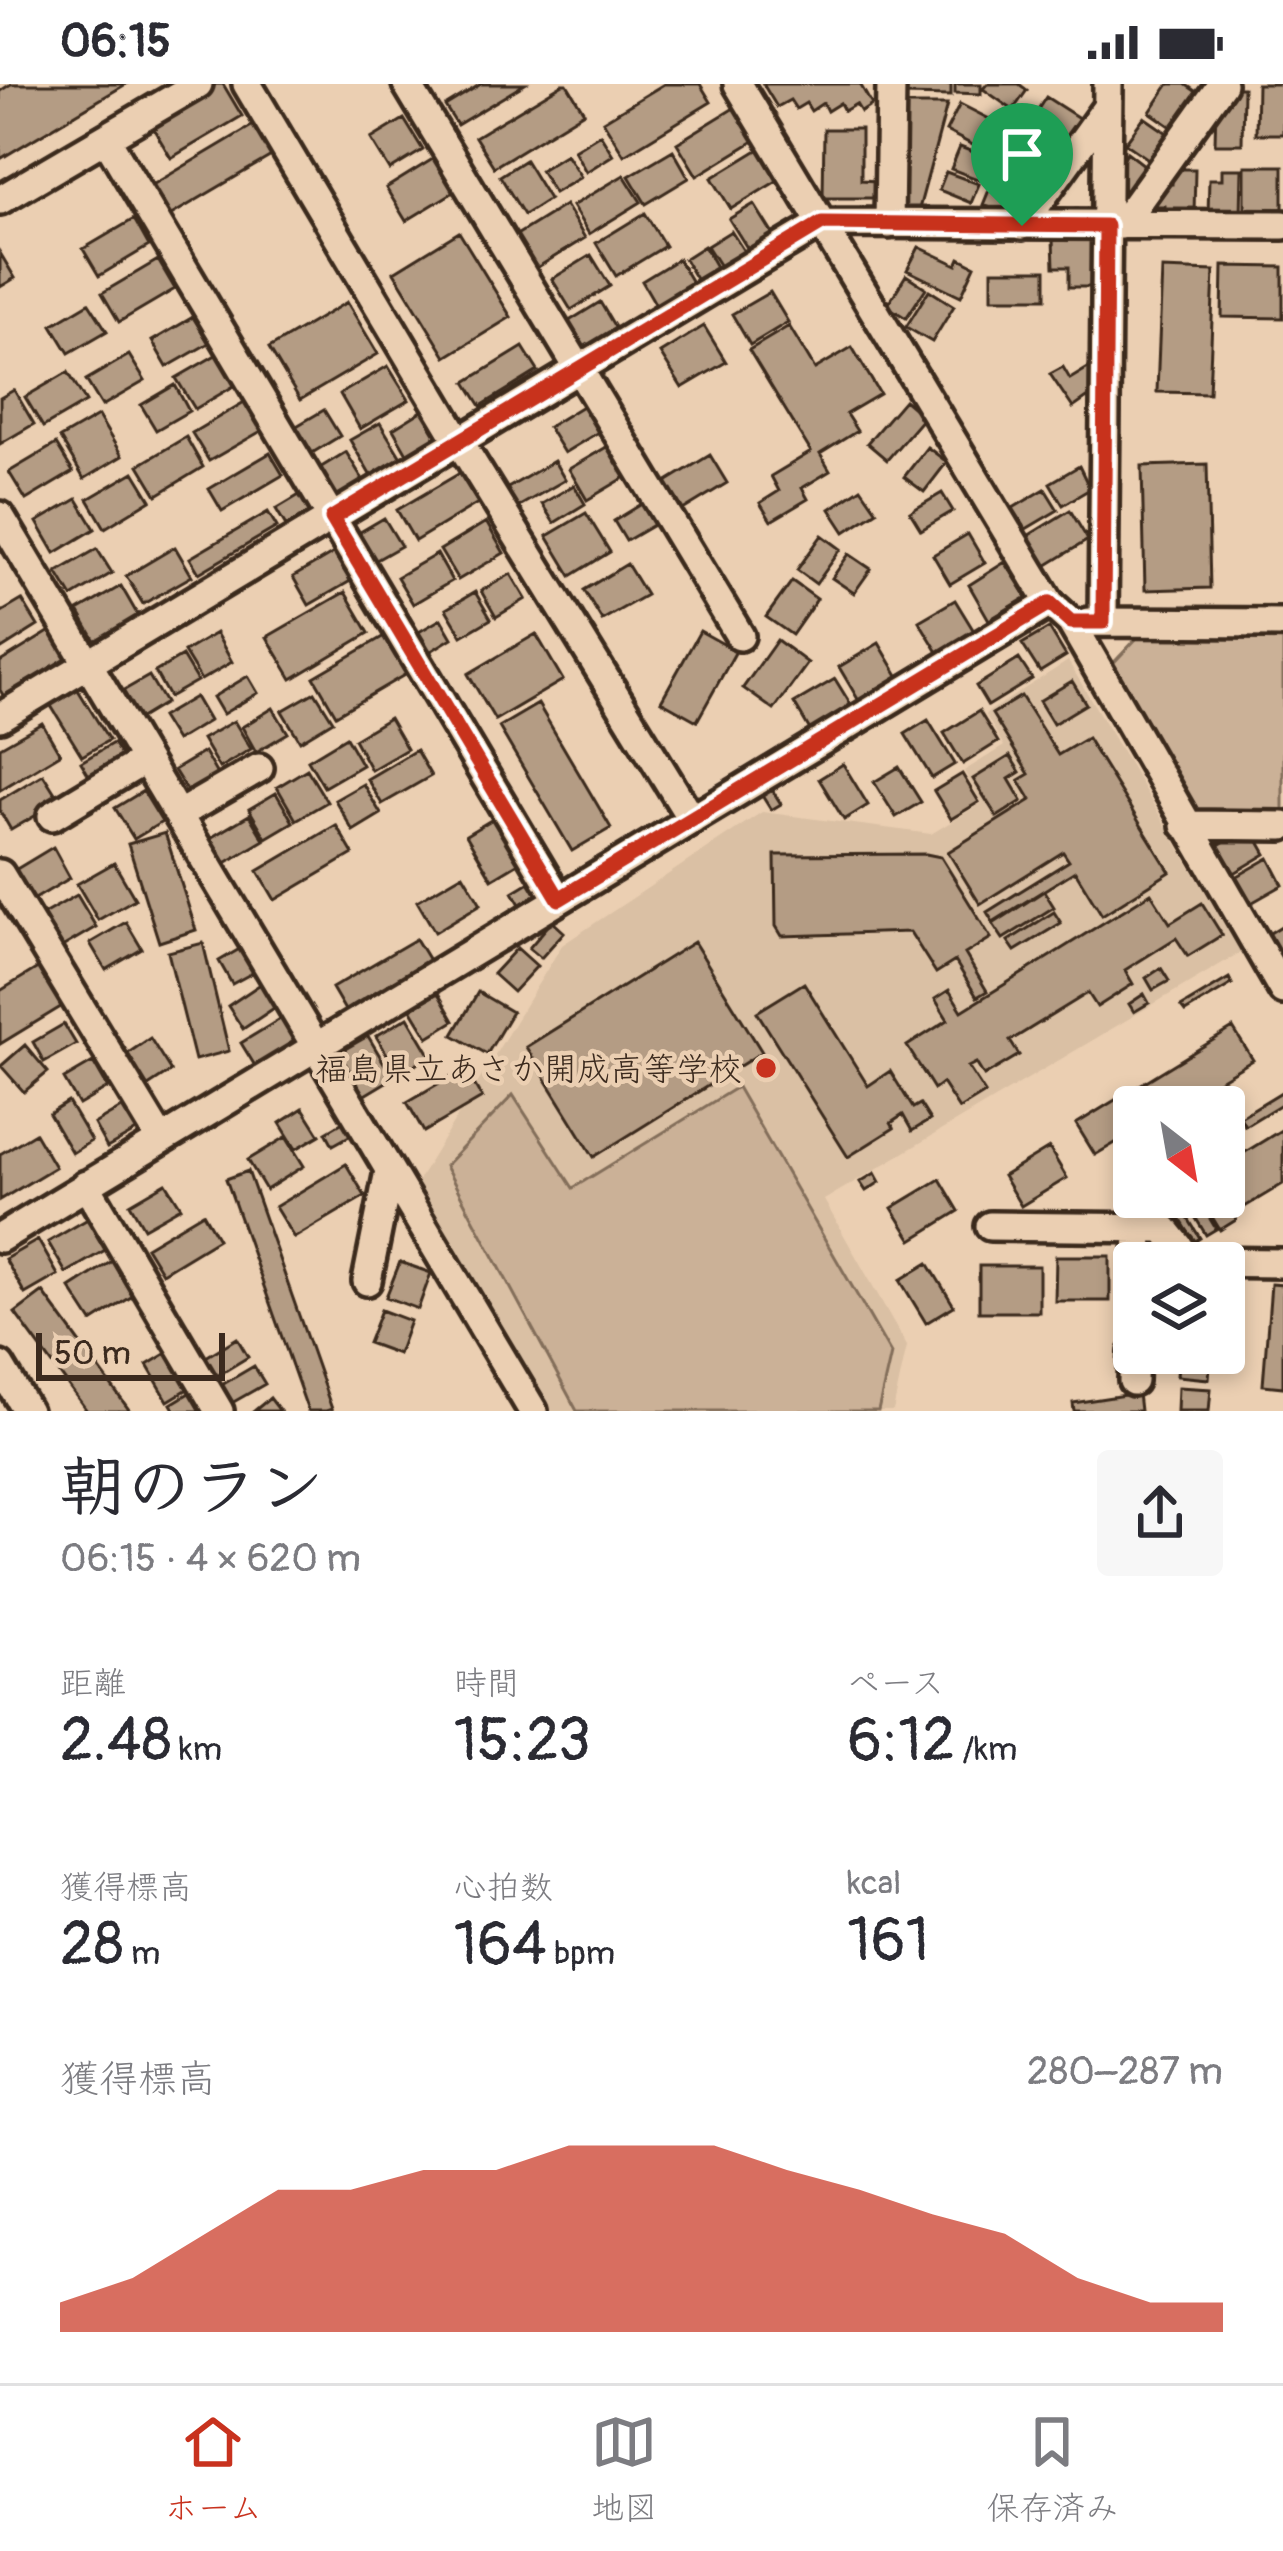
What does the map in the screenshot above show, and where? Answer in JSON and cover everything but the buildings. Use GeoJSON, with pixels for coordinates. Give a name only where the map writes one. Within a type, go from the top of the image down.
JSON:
{"type":"FeatureCollection","features":[{"type":"Feature","properties":{"kind":"street"},"geometry":{"type":"LineString","coordinates":[[0,200],[198,84]]}},
{"type":"Feature","properties":{"kind":"street"},"geometry":{"type":"LineString","coordinates":[[247,84],[459,442],[692,820]]}},
{"type":"Feature","properties":{"kind":"street"},"geometry":{"type":"LineString","coordinates":[[407,84],[740,636]]}},
{"type":"Feature","properties":{"kind":"street"},"geometry":{"type":"LineString","coordinates":[[738,84],[1060,612],[1283,990]]}},
{"type":"Feature","properties":{"kind":"street"},"geometry":{"type":"LineString","coordinates":[[889,224],[891,84]]}},
{"type":"Feature","properties":{"kind":"street"},"geometry":{"type":"LineString","coordinates":[[1113,226],[1222,84]]}},
{"type":"Feature","properties":{"kind":"street"},"geometry":{"type":"LineString","coordinates":[[1022,226],[1112,92]]}},
{"type":"Feature","properties":{"kind":"street"},"geometry":{"type":"LineString","coordinates":[[1103,622],[1112,92]]}},
{"type":"Feature","properties":{"kind":"street"},"geometry":{"type":"LineString","coordinates":[[106,138],[559,899]]}},
{"type":"Feature","properties":{"kind":"street"},"geometry":{"type":"LineString","coordinates":[[0,717],[822,223],[1283,225]]}},
{"type":"Feature","properties":{"kind":"street"},"geometry":{"type":"LineString","coordinates":[[0,516],[533,1411]]}},
{"type":"Feature","properties":{"kind":"street"},"geometry":{"type":"LineString","coordinates":[[0,1238],[692,820],[1060,612],[1103,622],[1283,623]]}},
{"type":"Feature","properties":{"kind":"street"},"geometry":{"type":"LineString","coordinates":[[52,816],[145,760]]}},
{"type":"Feature","properties":{"kind":"street"},"geometry":{"type":"LineString","coordinates":[[178,815],[259,768]]}},
{"type":"Feature","properties":{"kind":"street"},"geometry":{"type":"LineString","coordinates":[[1185,824],[1283,826]]}},
{"type":"Feature","properties":{"kind":"street"},"geometry":{"type":"LineString","coordinates":[[0,874],[161,1140]]}},
{"type":"Feature","properties":{"kind":"street"},"geometry":{"type":"LineString","coordinates":[[367,1281],[389,1171]]}},
{"type":"Feature","properties":{"kind":"street"},"geometry":{"type":"LineString","coordinates":[[86,1185],[219,1411]]}},
{"type":"Feature","properties":{"kind":"street"},"geometry":{"type":"LineString","coordinates":[[990,1226],[1164,1228],[1191,1262],[1283,1263]]}},
{"type":"Feature","properties":{"kind":"street"},"geometry":{"type":"LineString","coordinates":[[1139,1228],[1139,1242]]}},
{"type":"Feature","properties":{"kind":"street"},"geometry":{"type":"LineString","coordinates":[[0,1366],[27,1411]]}},
{"type":"Feature","properties":{"kind":"shaded area"},"geometry":{"type":"Polygon","coordinates":[[[1139,636],[1283,640],[1283,817],[1185,825],[1101,676],[1139,636]]]}},
{"type":"Feature","properties":{"kind":"shaded area","name":"福島県立あさか開成高等学校"},"geometry":{"type":"Polygon","coordinates":[[[1068,661],[1241,952],[824,1200],[907,1346],[893,1411],[551,1411],[416,1184],[562,945],[762,812],[931,834],[982,803],[964,771],[1004,746],[985,714],[1068,661]]]}},
{"type":"Feature","properties":{"kind":"shaded area"},"geometry":{"type":"Polygon","coordinates":[[[737,1087],[891,1354],[878,1411],[577,1411],[445,1166],[513,1095],[573,1188],[737,1087]]]}},
{"type":"Feature","properties":{"kind":"place","name":"福島県立あさか開成高等学校"},"geometry":{"type":"Point","coordinates":[766,1068]}},
{"type":"Feature","properties":{"kind":"route"},"geometry":{"type":"LineString","coordinates":[[822,223],[1022,226],[1106,226],[1103,622],[1071,622],[1050,603],[559,899],[332,518],[822,223]]}}]}
